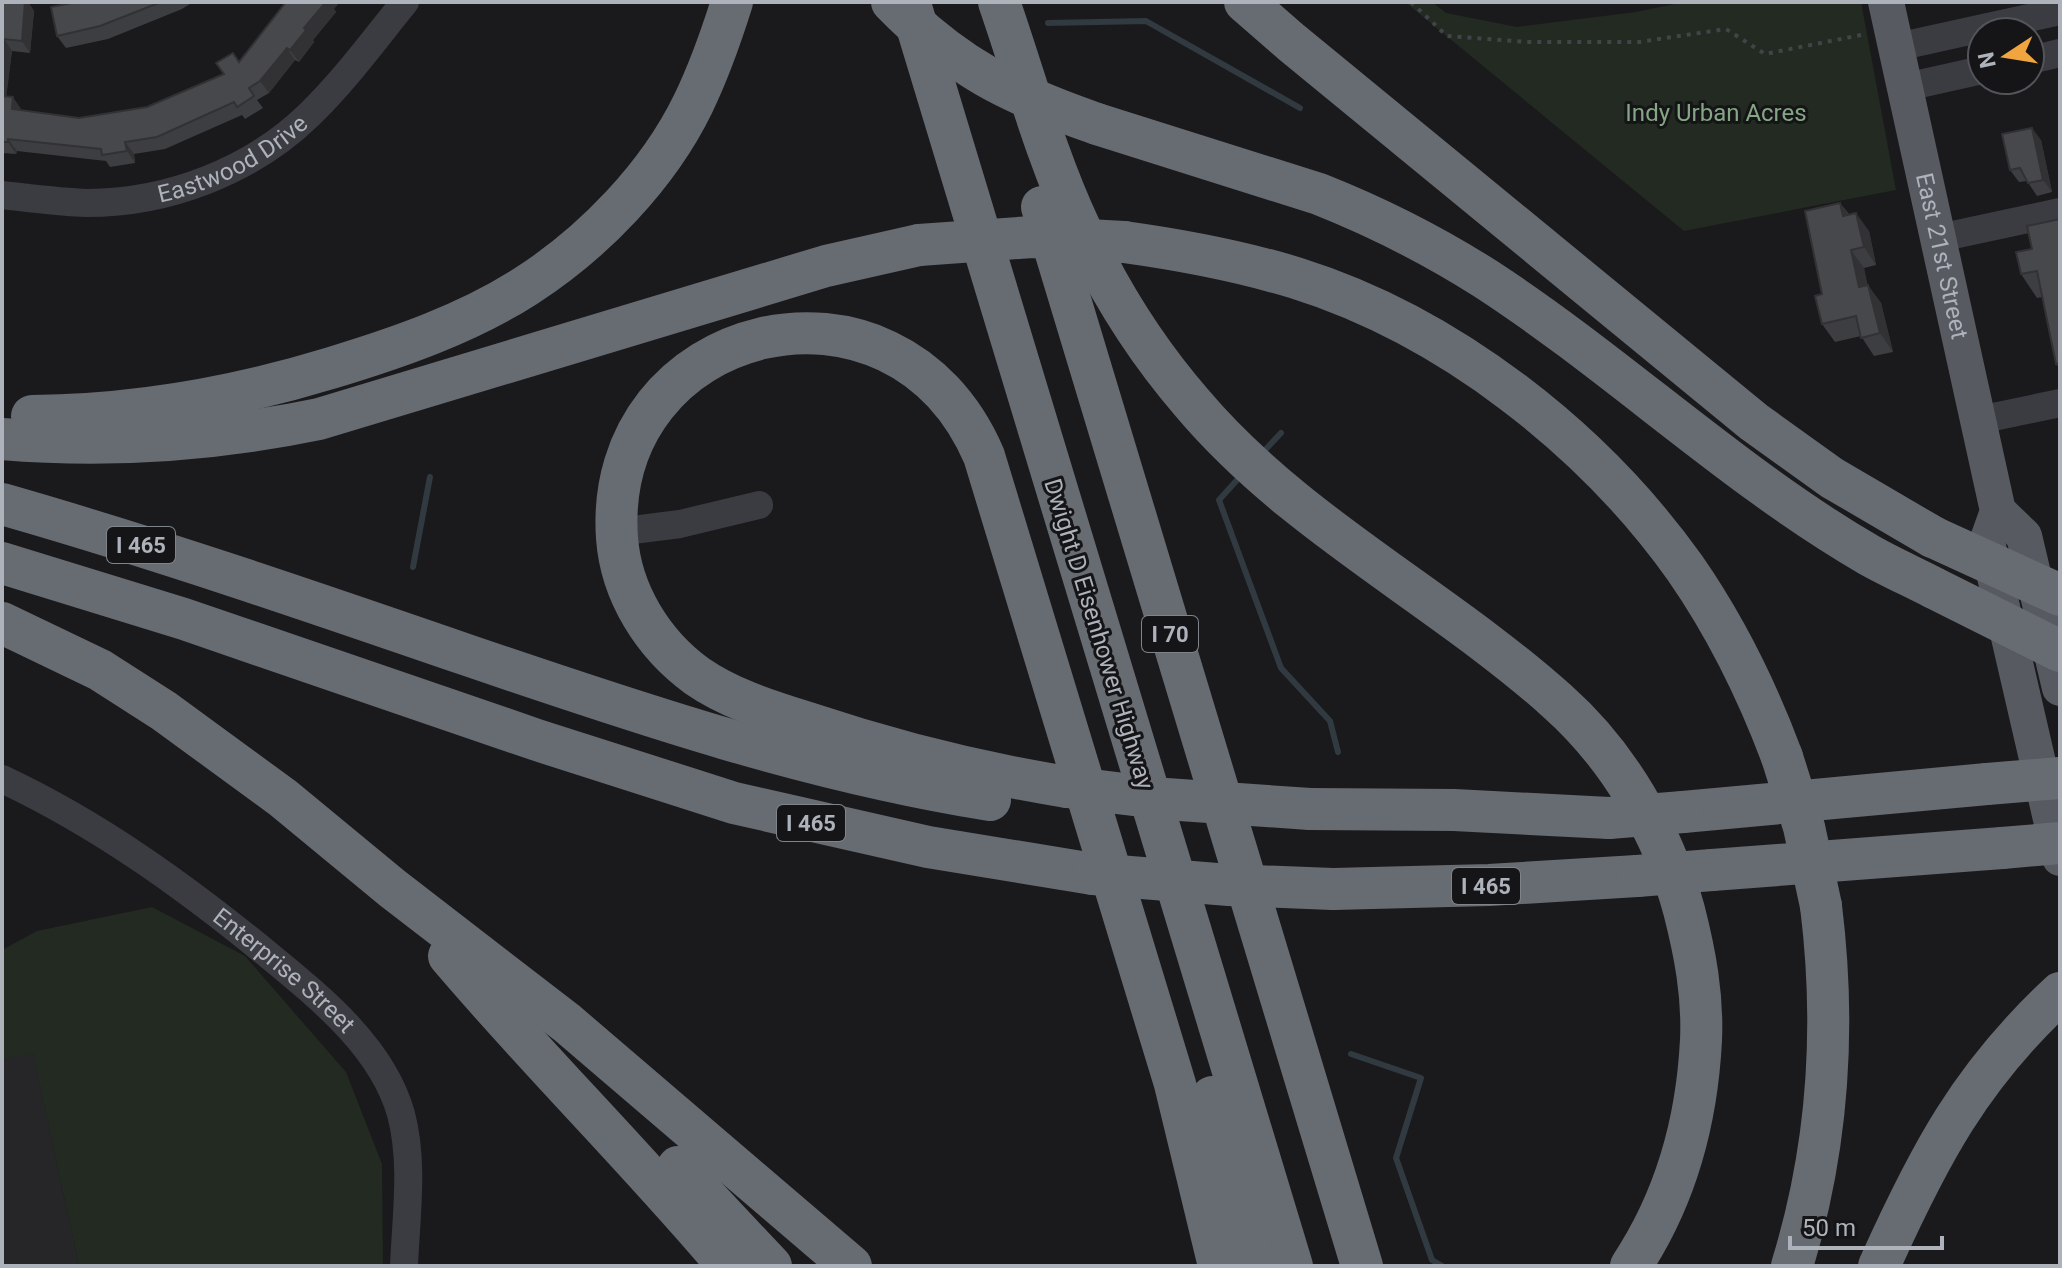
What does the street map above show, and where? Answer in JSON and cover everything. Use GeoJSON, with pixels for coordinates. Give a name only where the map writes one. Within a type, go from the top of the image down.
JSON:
{"type":"FeatureCollection","features":[{"type":"Feature","properties":{"kind":"highway"},"geometry":{"type":"LineString","coordinates":[[2,415],[101,414],[233,395],[367,357],[496,303],[527,285],[585,240],[612,214],[657,161],[692,106],[718,46],[732,2]]}},
{"type":"Feature","properties":{"kind":"highway"},"geometry":{"type":"LineString","coordinates":[[892,2],[945,50],[990,80],[1040,104],[1319,194],[1436,250],[1540,317],[1684,425],[1868,554],[2060,651]]}},
{"type":"Feature","properties":{"kind":"highway","name":"Dwight D Eisenhower Highway"},"geometry":{"type":"LineString","coordinates":[[910,2],[1292,1266]]}},
{"type":"Feature","properties":{"kind":"highway","name":"I 70"},"geometry":{"type":"LineString","coordinates":[[981,2],[1362,1266]]}},
{"type":"Feature","properties":{"kind":"highway"},"geometry":{"type":"LineString","coordinates":[[999,2],[1079,227],[1117,299],[1176,383],[1228,442],[1291,501],[1559,702],[1613,763],[1651,825],[1672,871],[1690,933],[1700,986],[1702,1030],[1698,1085],[1685,1147],[1664,1208],[1631,1266]]}},
{"type":"Feature","properties":{"kind":"highway"},"geometry":{"type":"LineString","coordinates":[[1245,2],[1754,422],[1832,478],[1933,537],[2060,595]]}},
{"type":"Feature","properties":{"kind":"highway"},"geometry":{"type":"LineString","coordinates":[[2,439],[93,444],[165,442],[238,434],[319,419],[826,266],[919,245],[1032,237],[1124,242],[1225,260],[1318,287],[1404,324],[1471,363],[1520,398],[1594,464],[1648,521],[1674,554],[1732,645],[1760,703],[1782,757],[1804,827],[1821,906],[1828,990],[1825,1104],[1814,1177],[1792,1266]]}},
{"type":"Feature","properties":{"kind":"highway"},"geometry":{"type":"LineString","coordinates":[[1071,800],[777,713],[714,687],[680,662],[644,620],[625,579],[617,532],[619,481],[637,435],[657,404],[676,384],[698,365],[731,349],[795,333],[834,333],[854,337],[904,359],[950,398],[973,429],[989,471],[1175,1084],[1219,1266]]}},
{"type":"Feature","properties":{"kind":"highway","name":"I 465"},"geometry":{"type":"LineString","coordinates":[[2,504],[169,553],[684,728],[836,770],[968,796],[1071,800],[1215,825],[1313,820],[1423,831],[1683,812],[2060,778]]}},
{"type":"Feature","properties":{"kind":"highway","name":"I 465"},"geometry":{"type":"LineString","coordinates":[[2,563],[184,619],[537,740],[734,803],[928,847],[1093,874],[1229,885],[1333,889],[1476,886],[2060,843]]}},
{"type":"Feature","properties":{"kind":"highway"},"geometry":{"type":"LineString","coordinates":[[2,623],[100,670],[164,711],[283,798],[392,888],[567,1023],[851,1266]]}},
{"type":"Feature","properties":{"kind":"highway"},"geometry":{"type":"LineString","coordinates":[[392,888],[486,999],[639,1163],[728,1266]]}},
{"type":"Feature","properties":{"kind":"highway"},"geometry":{"type":"LineString","coordinates":[[1181,907],[1205,1068],[1255,1266]]}},
{"type":"Feature","properties":{"kind":"highway"},"geometry":{"type":"LineString","coordinates":[[496,970],[553,1038],[771,1266]]}},
{"type":"Feature","properties":{"kind":"highway"},"geometry":{"type":"LineString","coordinates":[[1879,1266],[1916,1183],[1954,1117],[1992,1063],[2047,1004]]}},
{"type":"Feature","properties":{"kind":"main road","name":"East 21st Street"},"geometry":{"type":"LineString","coordinates":[[1892,26],[1998,511],[1987,542],[2060,858]]}},
{"type":"Feature","properties":{"kind":"main road"},"geometry":{"type":"LineString","coordinates":[[1998,511],[2024,536],[2060,688]]}},
{"type":"Feature","properties":{"kind":"street","name":"Eastwood Drive"},"geometry":{"type":"LineString","coordinates":[[2,195],[70,202],[126,201],[172,192],[225,172],[275,143],[311,113],[405,2]]}},
{"type":"Feature","properties":{"kind":"street"},"geometry":{"type":"LineString","coordinates":[[1892,26],[2060,11]]}},
{"type":"Feature","properties":{"kind":"street"},"geometry":{"type":"LineString","coordinates":[[1906,87],[1966,74]]}},
{"type":"Feature","properties":{"kind":"street"},"geometry":{"type":"LineString","coordinates":[[1939,238],[2060,212]]}},
{"type":"Feature","properties":{"kind":"street"},"geometry":{"type":"LineString","coordinates":[[1979,420],[2060,403]]}},
{"type":"Feature","properties":{"kind":"street"},"geometry":{"type":"LineString","coordinates":[[617,532],[680,524],[759,505]]}},
{"type":"Feature","properties":{"kind":"street","name":"Enterprise Street"},"geometry":{"type":"LineString","coordinates":[[2,779],[90,827],[200,899],[311,992],[372,1055],[391,1087],[406,1131],[408,1181],[404,1266]]}},
{"type":"Feature","properties":{"kind":"path"},"geometry":{"type":"LineString","coordinates":[[1411,2],[1447,36],[1527,42],[1639,42],[1726,29],[1765,54],[1892,26]]}},
{"type":"Feature","properties":{"kind":"shaded area"},"geometry":{"type":"Polygon","coordinates":[[[33,1052],[79,1266],[2,1266],[2,1060],[33,1052]]]}},
{"type":"Feature","properties":{"kind":"green space","name":"Indy Urban Acres"},"geometry":{"type":"Polygon","coordinates":[[[1405,2],[1432,2],[1446,13],[1517,27],[1636,12],[1684,2],[1861,2],[1896,190],[1684,231],[1405,2]]]}},
{"type":"Feature","properties":{"kind":"green space"},"geometry":{"type":"Polygon","coordinates":[[[152,907],[245,956],[346,1072],[382,1164],[383,1266],[79,1266],[33,1053],[2,1060],[2,950],[37,931],[152,907]]]}},
{"type":"Feature","properties":{"kind":"building"},"geometry":{"type":"Polygon","coordinates":[[[2,2],[25,2],[22,41],[4,39],[2,53],[2,2]]]}},
{"type":"Feature","properties":{"kind":"building"},"geometry":{"type":"Polygon","coordinates":[[[76,2],[161,2],[100,26],[57,36],[51,7],[76,2]]]}},
{"type":"Feature","properties":{"kind":"building"},"geometry":{"type":"Polygon","coordinates":[[[286,2],[326,2],[290,50],[287,48],[260,81],[249,88],[254,96],[237,107],[234,102],[157,137],[125,142],[127,151],[102,155],[101,149],[8,139],[8,142],[2,142],[2,96],[13,97],[12,109],[79,118],[147,107],[224,74],[216,63],[233,53],[239,62],[286,2]]]}},
{"type":"Feature","properties":{"kind":"building"},"geometry":{"type":"Polygon","coordinates":[[[2032,128],[2043,180],[2028,183],[2020,168],[2010,170],[2002,134],[2032,128]]]}},
{"type":"Feature","properties":{"kind":"building"},"geometry":{"type":"Polygon","coordinates":[[[1840,203],[1843,216],[1856,213],[1864,247],[1851,250],[1859,287],[1868,285],[1880,333],[1861,338],[1856,316],[1822,324],[1815,296],[1822,294],[1805,211],[1840,203]]]}},
{"type":"Feature","properties":{"kind":"building"},"geometry":{"type":"Polygon","coordinates":[[[2060,219],[2060,363],[2056,364],[2037,271],[2021,274],[2016,252],[2032,249],[2027,226],[2060,219]]]}},
{"type":"Feature","properties":{"kind":"waterway"},"geometry":{"type":"LineString","coordinates":[[1048,23],[1146,21],[1300,108]]}},
{"type":"Feature","properties":{"kind":"waterway"},"geometry":{"type":"LineString","coordinates":[[1266,449],[1281,433]]}},
{"type":"Feature","properties":{"kind":"waterway"},"geometry":{"type":"LineString","coordinates":[[413,567],[430,477]]}},
{"type":"Feature","properties":{"kind":"waterway"},"geometry":{"type":"LineString","coordinates":[[1237,480],[1219,500],[1281,668],[1330,721],[1338,752]]}},
{"type":"Feature","properties":{"kind":"waterway"},"geometry":{"type":"LineString","coordinates":[[1351,1054],[1421,1078],[1396,1158],[1432,1260],[1442,1266]]}}]}
